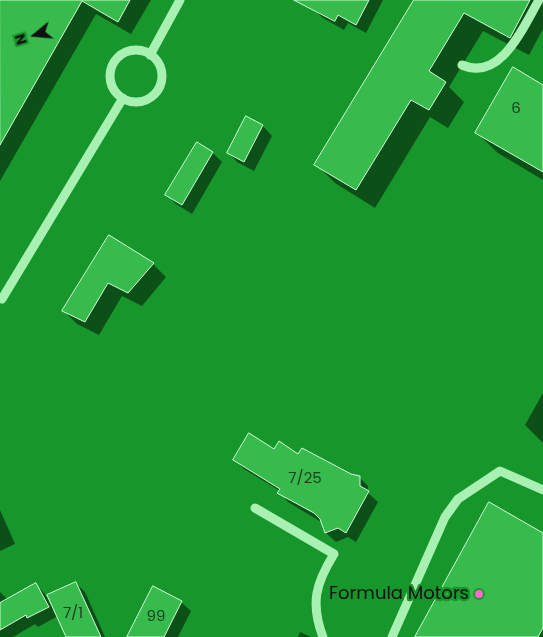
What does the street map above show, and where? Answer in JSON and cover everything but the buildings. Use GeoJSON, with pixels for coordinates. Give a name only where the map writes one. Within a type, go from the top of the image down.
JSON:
{"type":"FeatureCollection","features":[{"type":"Feature","properties":{"kind":"lane"},"geometry":{"type":"LineString","coordinates":[[150,55],[180,0]]}},
{"type":"Feature","properties":{"kind":"lane"},"geometry":{"type":"LineString","coordinates":[[462,65],[474,70],[491,66],[509,50],[539,0]]}},
{"type":"Feature","properties":{"kind":"lane"},"geometry":{"type":"LineString","coordinates":[[131,51],[139,51],[150,55],[159,65],[161,74],[157,91],[144,101],[135,102],[123,98],[114,90],[111,82],[110,74],[117,59],[131,51]]}},
{"type":"Feature","properties":{"kind":"lane"},"geometry":{"type":"LineString","coordinates":[[1,300],[123,98]]}},
{"type":"Feature","properties":{"kind":"lane"},"geometry":{"type":"LineString","coordinates":[[392,637],[445,517],[458,499],[500,471],[543,490]]}},
{"type":"Feature","properties":{"kind":"lane"},"geometry":{"type":"LineString","coordinates":[[256,508],[334,554],[320,576],[315,594],[317,616],[323,637]]}},
{"type":"Feature","properties":{"kind":"place","name":"Formula Motors"},"geometry":{"type":"Point","coordinates":[479,594]}}]}
